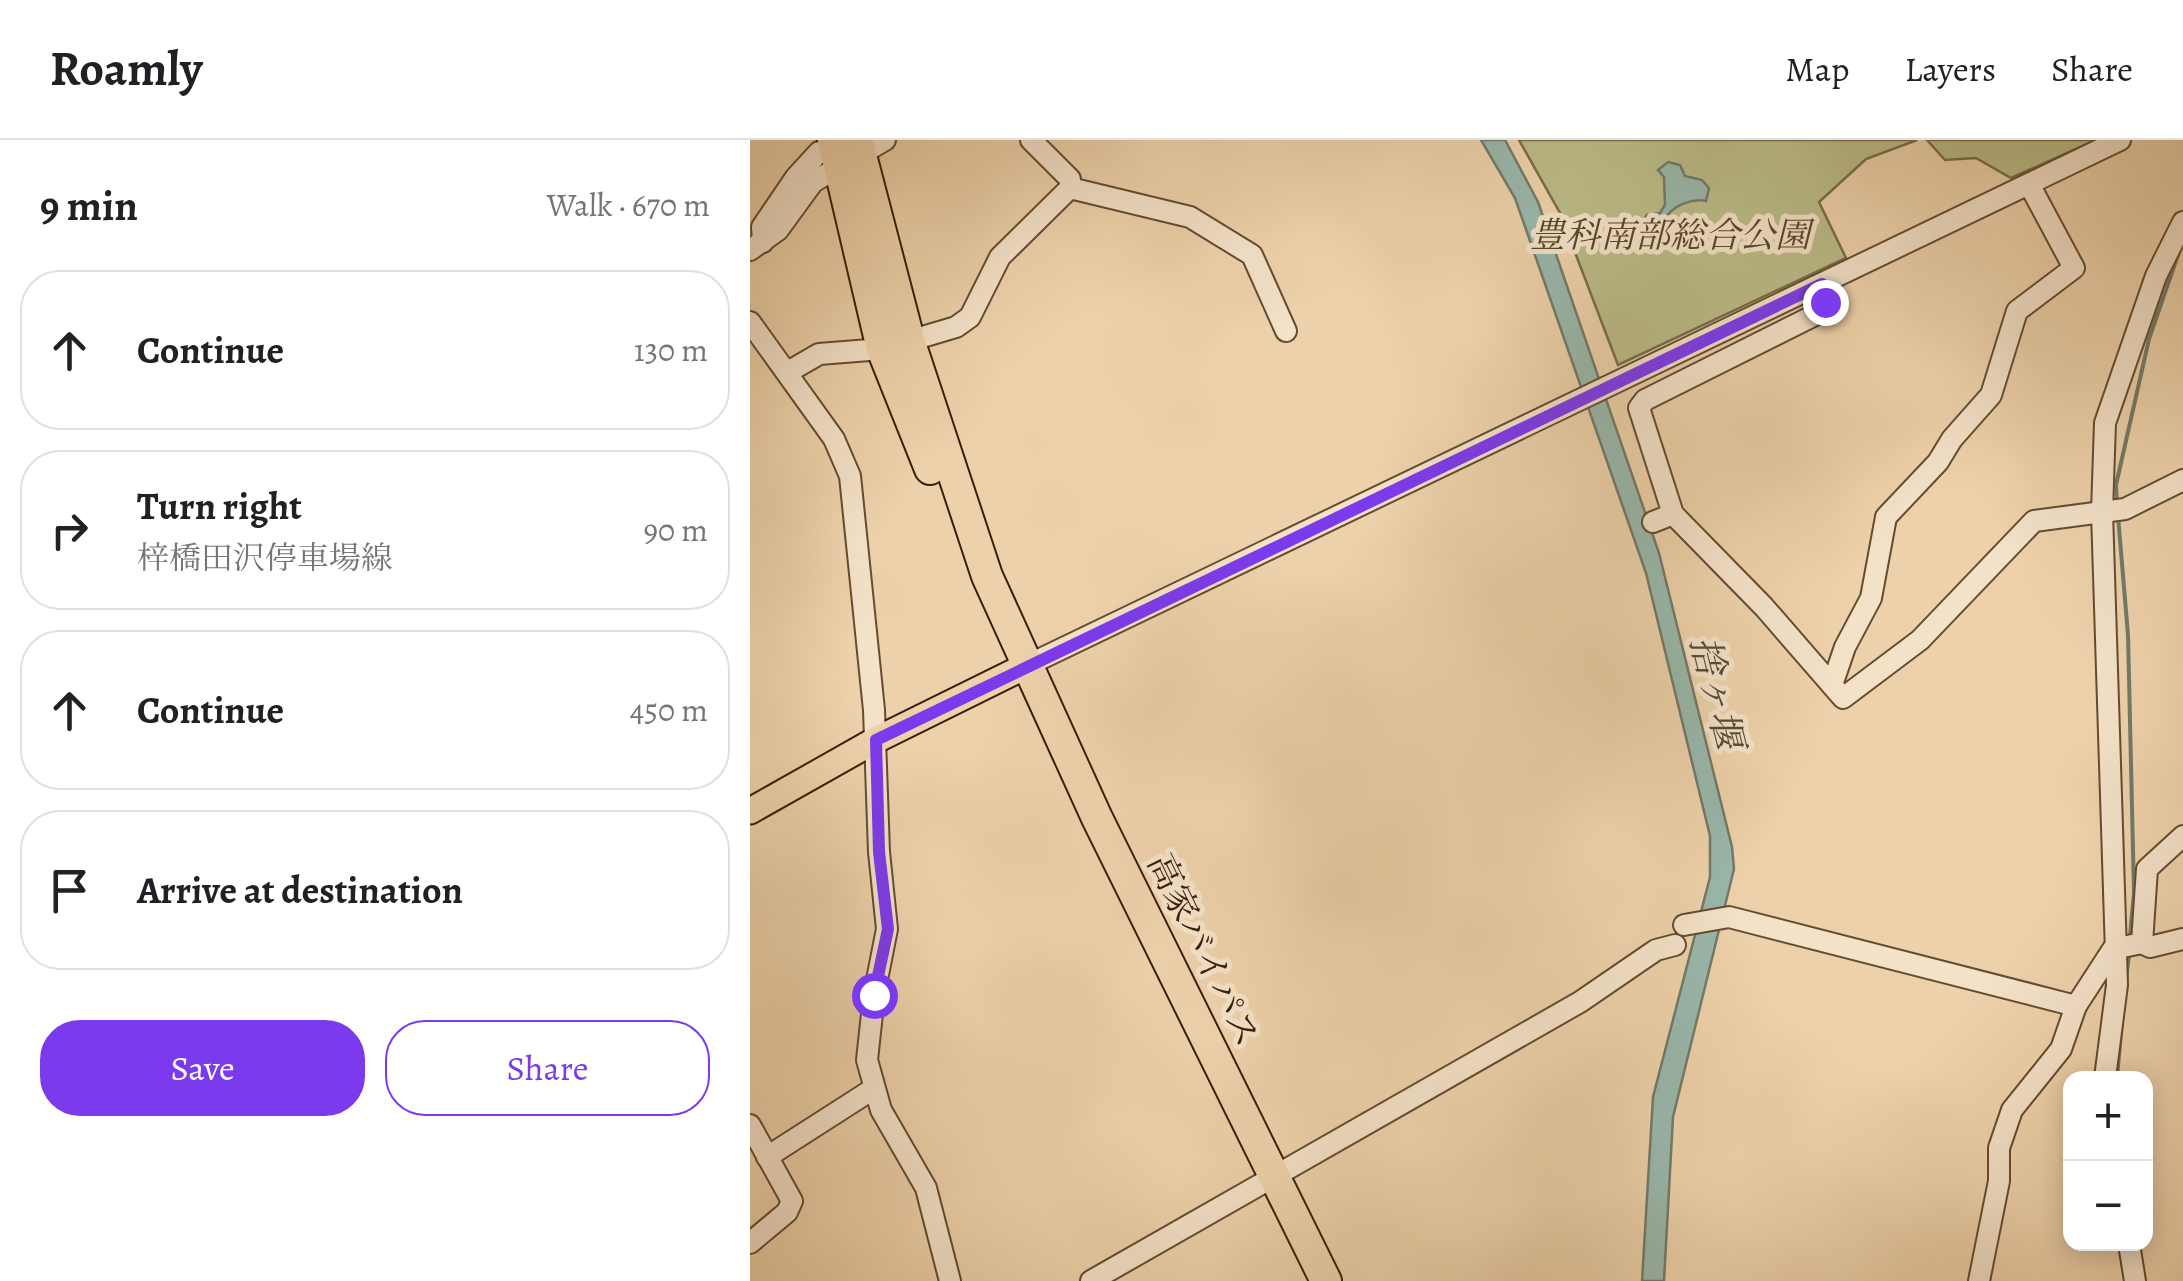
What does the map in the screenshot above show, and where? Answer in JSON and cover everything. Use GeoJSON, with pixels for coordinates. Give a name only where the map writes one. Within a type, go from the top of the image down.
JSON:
{"type":"FeatureCollection","features":[{"type":"Feature","properties":{"kind":"highway","name":"高家バイパス"},"geometry":{"type":"LineString","coordinates":[[849,149],[896,346],[960,542],[1024,657],[1105,834],[1326,1281]]}},
{"type":"Feature","properties":{"kind":"main road"},"geometry":{"type":"LineString","coordinates":[[750,811],[1024,657]]}},
{"type":"Feature","properties":{"kind":"street"},"geometry":{"type":"LineString","coordinates":[[788,372],[818,354],[896,346],[956,327],[970,317],[1000,256],[1070,188],[1070,179],[1031,140]]}},
{"type":"Feature","properties":{"kind":"street"},"geometry":{"type":"LineString","coordinates":[[1024,657],[1607,388],[2120,140]]}},
{"type":"Feature","properties":{"kind":"street"},"geometry":{"type":"LineString","coordinates":[[757,246],[778,230],[813,182],[849,149]]}},
{"type":"Feature","properties":{"kind":"street"},"geometry":{"type":"LineString","coordinates":[[1832,686],[1845,647],[1871,598],[1886,517],[1938,462],[1952,439],[1991,395],[2017,312],[2034,294],[2074,268],[2029,184]]}},
{"type":"Feature","properties":{"kind":"street"},"geometry":{"type":"LineString","coordinates":[[1070,188],[1190,217],[1252,255],[1286,331]]}},
{"type":"Feature","properties":{"kind":"street"},"geometry":{"type":"LineString","coordinates":[[2106,1071],[2117,985],[2107,566],[2102,512],[2105,423],[2156,276],[2183,222]]}},
{"type":"Feature","properties":{"kind":"street"},"geometry":{"type":"LineString","coordinates":[[1822,284],[1823,311],[1640,406],[1663,518],[1844,698],[1897,660],[2034,521],[2145,502],[2183,480]]}},
{"type":"Feature","properties":{"kind":"street"},"geometry":{"type":"LineString","coordinates":[[750,322],[834,439],[850,476],[876,740],[879,852],[888,929],[867,1060],[873,1090],[926,1188],[950,1281]]}},
{"type":"Feature","properties":{"kind":"street"},"geometry":{"type":"LineString","coordinates":[[2142,942],[2146,869],[2183,836]]}},
{"type":"Feature","properties":{"kind":"street"},"geometry":{"type":"LineString","coordinates":[[1091,1281],[1580,1002],[1685,932],[1723,917],[2076,1006]]}},
{"type":"Feature","properties":{"kind":"street"},"geometry":{"type":"LineString","coordinates":[[1978,1281],[1999,1181],[2000,1148],[2012,1110],[2061,1048],[2076,1006],[2114,949],[2142,942],[2150,947],[2183,939]]}},
{"type":"Feature","properties":{"kind":"street"},"geometry":{"type":"LineString","coordinates":[[767,1156],[873,1090]]}},
{"type":"Feature","properties":{"kind":"street"},"geometry":{"type":"LineString","coordinates":[[750,1125],[792,1201],[787,1212],[750,1244]]}},
{"type":"Feature","properties":{"kind":"street"},"geometry":{"type":"LineString","coordinates":[[2130,1251],[2135,1281]]}},
{"type":"Feature","properties":{"kind":"green space","name":"豊科南部総合公園"},"geometry":{"type":"Polygon","coordinates":[[[1519,140],[1917,140],[1866,159],[1819,202],[1846,258],[1618,365],[1560,213],[1519,140]]]}},
{"type":"Feature","properties":{"kind":"green space"},"geometry":{"type":"Polygon","coordinates":[[[1927,140],[2096,140],[2011,178],[1976,158],[1945,160],[1927,140]]]}},
{"type":"Feature","properties":{"kind":"shaded area"},"geometry":{"type":"Polygon","coordinates":[[[1481,140],[1505,140],[1538,202],[1659,553],[1732,847],[1734,869],[1673,1117],[1664,1281],[1642,1281],[1653,1097],[1710,877],[1710,836],[1646,573],[1515,198],[1481,140]]]}},
{"type":"Feature","properties":{"kind":"shaded area"},"geometry":{"type":"Polygon","coordinates":[[[1668,162],[1680,165],[1685,176],[1702,180],[1709,188],[1706,201],[1684,203],[1669,213],[1669,234],[1652,242],[1643,236],[1641,223],[1647,215],[1660,213],[1665,205],[1664,177],[1658,170],[1668,162]]]}},
{"type":"Feature","properties":{"kind":"waterway"},"geometry":{"type":"LineString","coordinates":[[2117,504],[2116,485],[2149,339],[2179,252]]}},
{"type":"Feature","properties":{"kind":"waterway"},"geometry":{"type":"LineString","coordinates":[[2118,516],[2128,635],[2134,893],[2130,936]]}},
{"type":"Feature","properties":{"kind":"waterway"},"geometry":{"type":"LineString","coordinates":[[2126,980],[2129,955]]}},
{"type":"Feature","properties":{"kind":"waterway"},"geometry":{"type":"LineString","coordinates":[[2118,1071],[2122,1020]]}},
{"type":"Feature","properties":{"kind":"route"},"geometry":{"type":"LineString","coordinates":[[874,995],[888,929],[879,852],[876,740],[1006,674],[1822,284],[1825,302]]}},
{"type":"Feature","properties":{"kind":"water label","name":"捨ヶ堰"},"geometry":{"type":"Point","coordinates":[1717,692]}}]}
